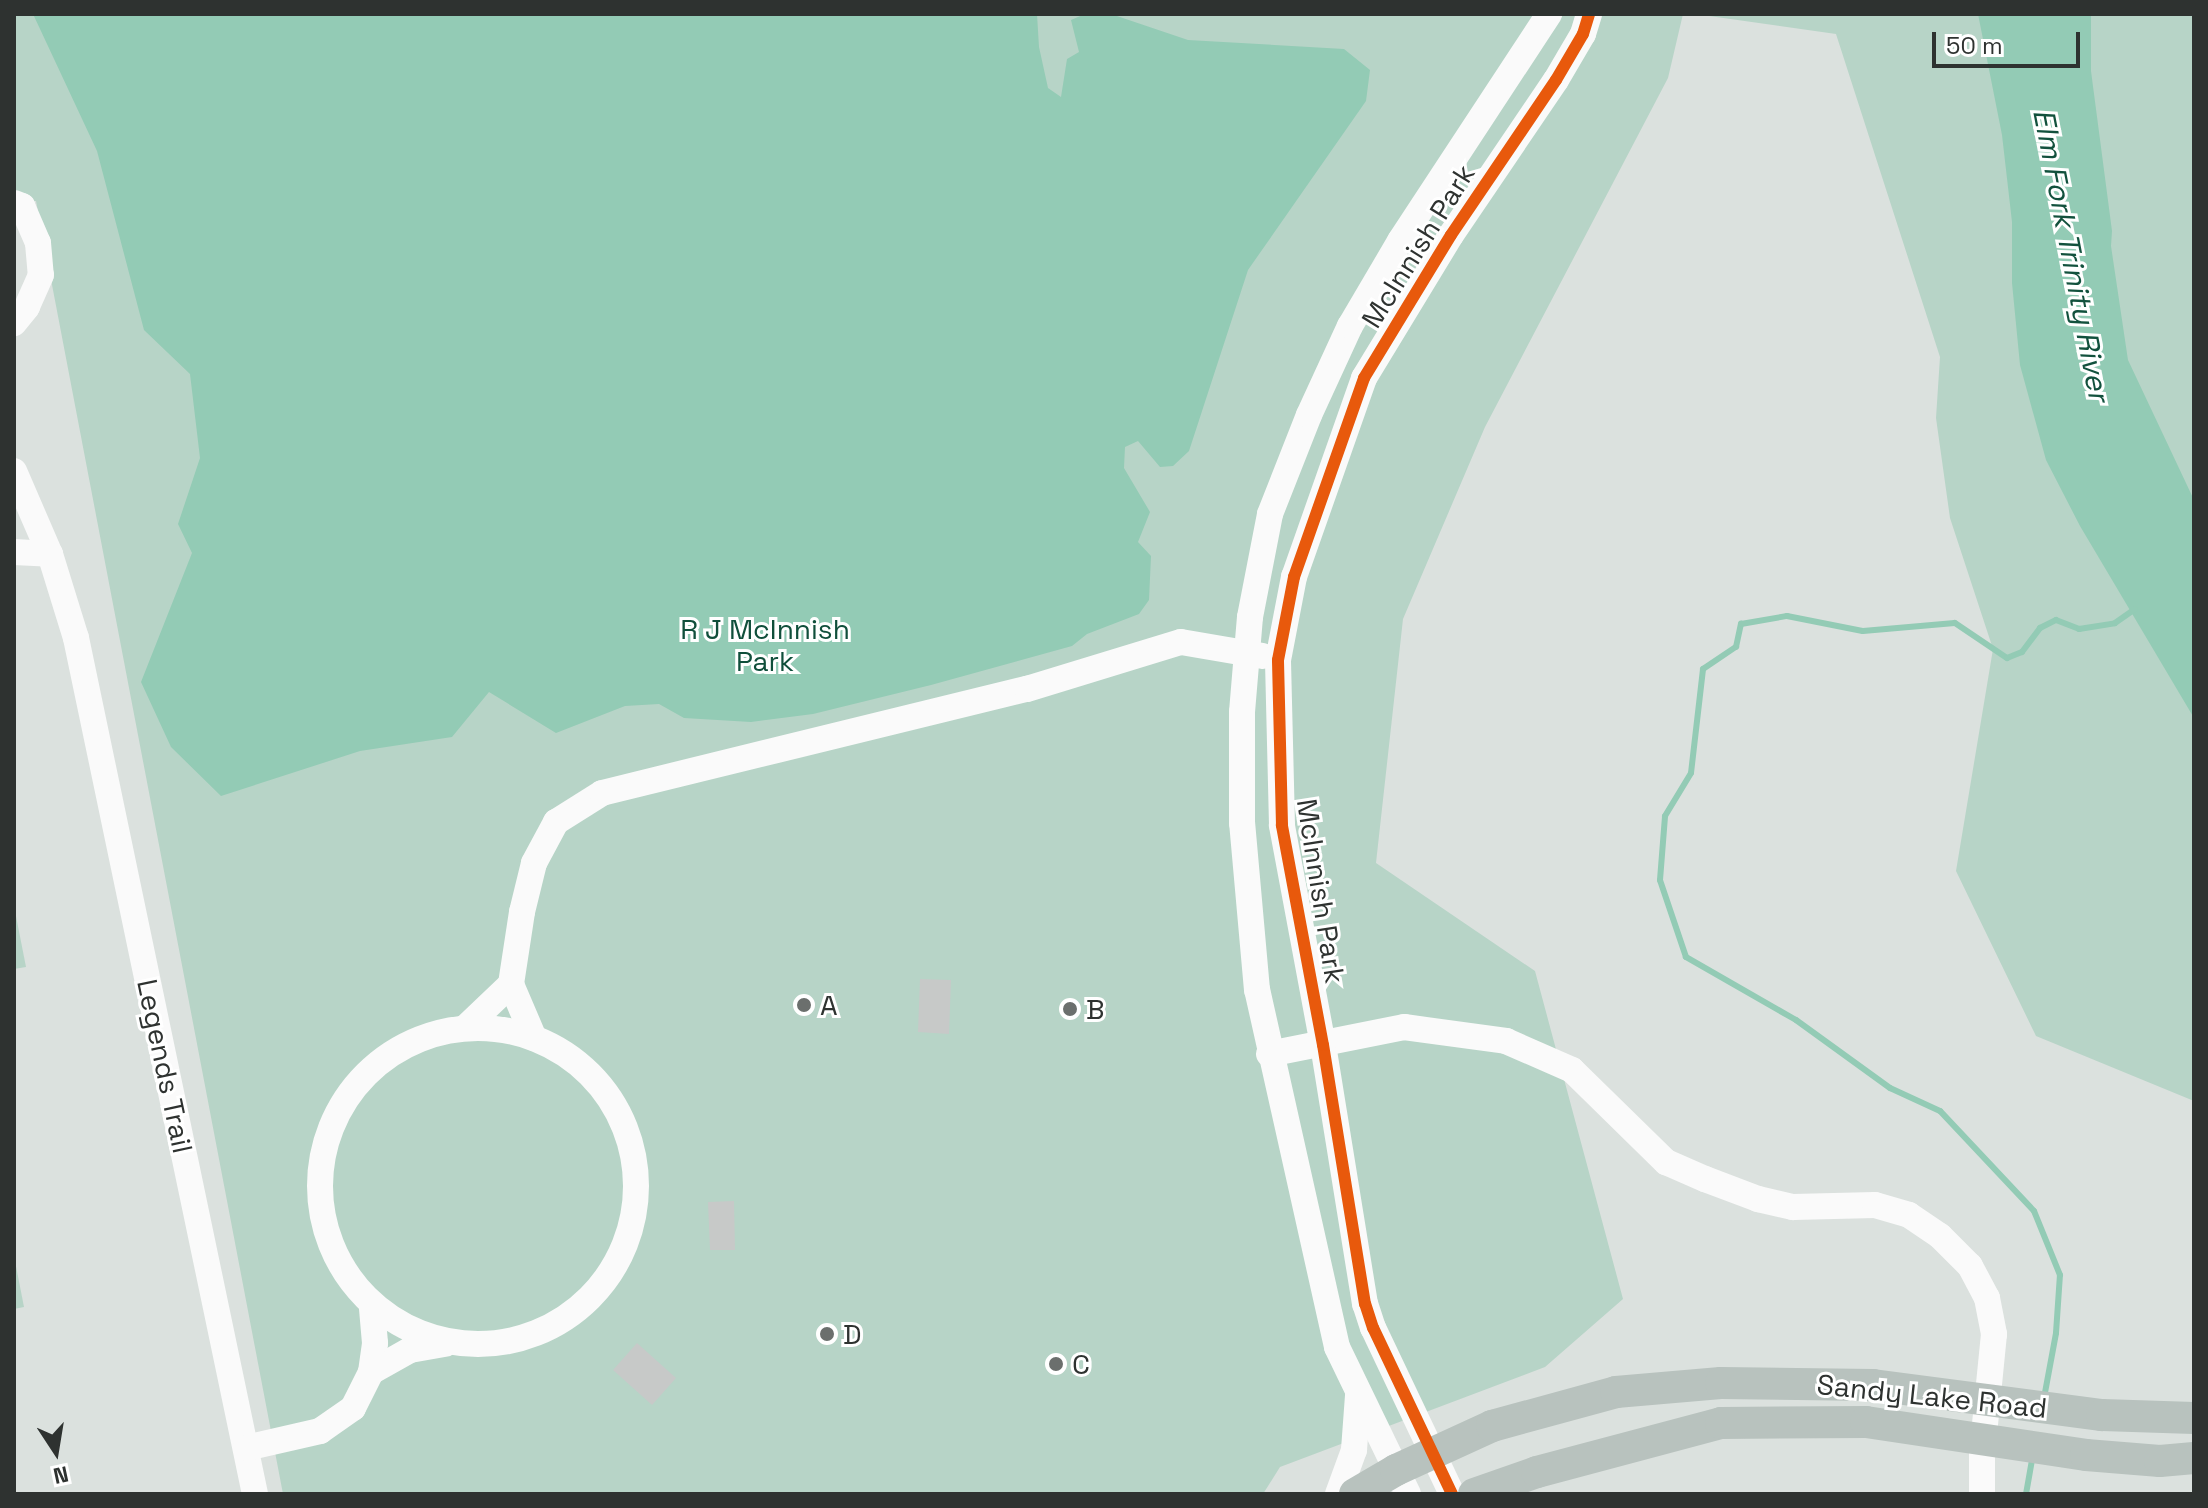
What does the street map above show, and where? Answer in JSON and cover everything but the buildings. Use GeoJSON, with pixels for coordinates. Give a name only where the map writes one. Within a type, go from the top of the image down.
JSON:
{"type":"FeatureCollection","features":[{"type":"Feature","properties":{"kind":"main road","name":"Sandy Lake Road"},"geometry":{"type":"LineString","coordinates":[[1355,1494],[1402,1482],[1433,1453],[1492,1426],[1616,1392],[1721,1383],[1873,1385],[2102,1415],[2194,1418]]}},
{"type":"Feature","properties":{"kind":"main road","name":"Sandy Lake Road"},"geometry":{"type":"LineString","coordinates":[[1474,1494],[1537,1472],[1721,1423],[1785,1420],[1866,1422],[2086,1455],[2160,1461],[2194,1458]]}},
{"type":"Feature","properties":{"kind":"street"},"geometry":{"type":"LineString","coordinates":[[1541,16],[1586,24]]}},
{"type":"Feature","properties":{"kind":"street","name":"McInnish Park"},"geometry":{"type":"LineString","coordinates":[[1402,1482],[1337,1347],[1257,990],[1242,823],[1242,712],[1250,617],[1270,514],[1309,415],[1350,326],[1541,16]]}},
{"type":"Feature","properties":{"kind":"street","name":"McInnish Park"},"geometry":{"type":"LineString","coordinates":[[1452,1494],[1365,1304],[1323,1045],[1282,825],[1278,660],[1294,577],[1364,378],[1451,235],[1556,80],[1586,24]]}},
{"type":"Feature","properties":{"kind":"street"},"geometry":{"type":"LineString","coordinates":[[14,203],[22,206],[38,243],[41,275],[27,307],[14,323]]}},
{"type":"Feature","properties":{"kind":"street","name":"Legends Trail"},"geometry":{"type":"LineString","coordinates":[[14,471],[50,554],[76,638],[255,1494]]}},
{"type":"Feature","properties":{"kind":"street"},"geometry":{"type":"LineString","coordinates":[[14,552],[50,554]]}},
{"type":"Feature","properties":{"kind":"street"},"geometry":{"type":"LineString","coordinates":[[534,1038],[511,984],[522,912],[534,863],[556,822],[602,793],[1027,689],[1181,642],[1278,660]]}},
{"type":"Feature","properties":{"kind":"street"},"geometry":{"type":"LineString","coordinates":[[465,1028],[511,984]]}},
{"type":"Feature","properties":{"kind":"street"},"geometry":{"type":"LineString","coordinates":[[1269,1054],[1404,1027],[1506,1041],[1572,1070],[1666,1162],[1705,1179],[1758,1199],[1793,1207],[1875,1205],[1909,1215],[1970,1266],[1987,1298],[1994,1334],[1982,1454],[1982,1494]]}},
{"type":"Feature","properties":{"kind":"street"},"geometry":{"type":"LineString","coordinates":[[371,1372],[410,1350],[452,1343],[496,1344],[540,1332],[578,1309],[608,1276],[629,1236],[637,1192],[633,1153],[620,1116],[598,1083],[569,1056],[534,1038],[500,1029],[465,1028],[427,1036],[391,1053],[361,1079],[346,1100],[324,1147],[319,1186],[325,1230],[343,1271],[372,1305],[409,1329],[452,1343]]}},
{"type":"Feature","properties":{"kind":"street"},"geometry":{"type":"LineString","coordinates":[[246,1448],[320,1431],[353,1408],[371,1372],[375,1343],[372,1305]]}},
{"type":"Feature","properties":{"kind":"street"},"geometry":{"type":"LineString","coordinates":[[1338,1494],[1354,1450],[1358,1391]]}},
{"type":"Feature","properties":{"kind":"green space","name":"R J McInnish Park"},"geometry":{"type":"Polygon","coordinates":[[[14,14],[1683,14],[1668,78],[1485,427],[1403,619],[1376,863],[1535,971],[1623,1299],[1545,1367],[1280,1467],[1263,1494],[283,1494],[36,201],[14,204],[14,14]]]}},
{"type":"Feature","properties":{"kind":"green space"},"geometry":{"type":"Polygon","coordinates":[[[1695,14],[2194,14],[2194,1101],[2036,1036],[1956,871],[1993,649],[1950,518],[1936,418],[1940,357],[1836,34],[1695,14]]]}},
{"type":"Feature","properties":{"kind":"green space"},"geometry":{"type":"Polygon","coordinates":[[[14,906],[26,967],[14,969],[14,906]]]}},
{"type":"Feature","properties":{"kind":"green space"},"geometry":{"type":"Polygon","coordinates":[[[14,1256],[24,1307],[14,1309],[14,1256]]]}},
{"type":"Feature","properties":{"kind":"water"},"geometry":{"type":"Polygon","coordinates":[[[33,14],[1037,14],[1039,47],[1048,88],[1061,97],[1067,59],[1079,52],[1071,20],[1085,14],[1111,14],[1188,40],[1344,49],[1370,70],[1366,101],[1248,270],[1189,451],[1173,466],[1160,467],[1138,441],[1125,447],[1124,468],[1150,512],[1138,542],[1151,556],[1149,600],[1139,614],[1087,634],[1072,646],[813,714],[751,722],[684,718],[659,704],[625,706],[556,733],[489,692],[452,737],[360,751],[221,796],[171,747],[141,682],[192,553],[178,524],[200,458],[190,374],[144,330],[97,151],[33,14]]]}},
{"type":"Feature","properties":{"kind":"water","name":"Elm Fork Trinity River"},"geometry":{"type":"Polygon","coordinates":[[[1978,14],[2091,14],[2091,71],[2128,360],[2194,500],[2194,718],[2080,526],[2046,460],[2020,365],[2012,283],[2012,222],[2002,135],[1978,14]]]}},
{"type":"Feature","properties":{"kind":"waterway"},"geometry":{"type":"LineString","coordinates":[[2044,1398],[2056,1333],[2060,1275],[2034,1211],[1940,1111],[1890,1088],[1796,1020],[1686,957],[1660,880],[1665,816],[1691,773],[1703,669],[1736,647],[1741,624],[1787,616],[1863,631],[1955,623],[2007,658],[2022,652],[2040,628],[2056,620],[2079,629],[2115,623],[2135,609]]}},
{"type":"Feature","properties":{"kind":"waterway"},"geometry":{"type":"LineString","coordinates":[[2026,1494],[2033,1456]]}},
{"type":"Feature","properties":{"kind":"cycle path"},"geometry":{"type":"LineString","coordinates":[[1452,1494],[1373,1328],[1365,1304],[1323,1045],[1282,825],[1278,660],[1294,577],[1364,378],[1451,235],[1556,80],[1583,34],[1589,14]]}},
{"type":"Feature","properties":{"kind":"place","name":"A"},"geometry":{"type":"Point","coordinates":[804,1005]}},
{"type":"Feature","properties":{"kind":"place","name":"B"},"geometry":{"type":"Point","coordinates":[1070,1009]}},
{"type":"Feature","properties":{"kind":"place","name":"D"},"geometry":{"type":"Point","coordinates":[827,1334]}},
{"type":"Feature","properties":{"kind":"place","name":"C"},"geometry":{"type":"Point","coordinates":[1056,1364]}}]}
